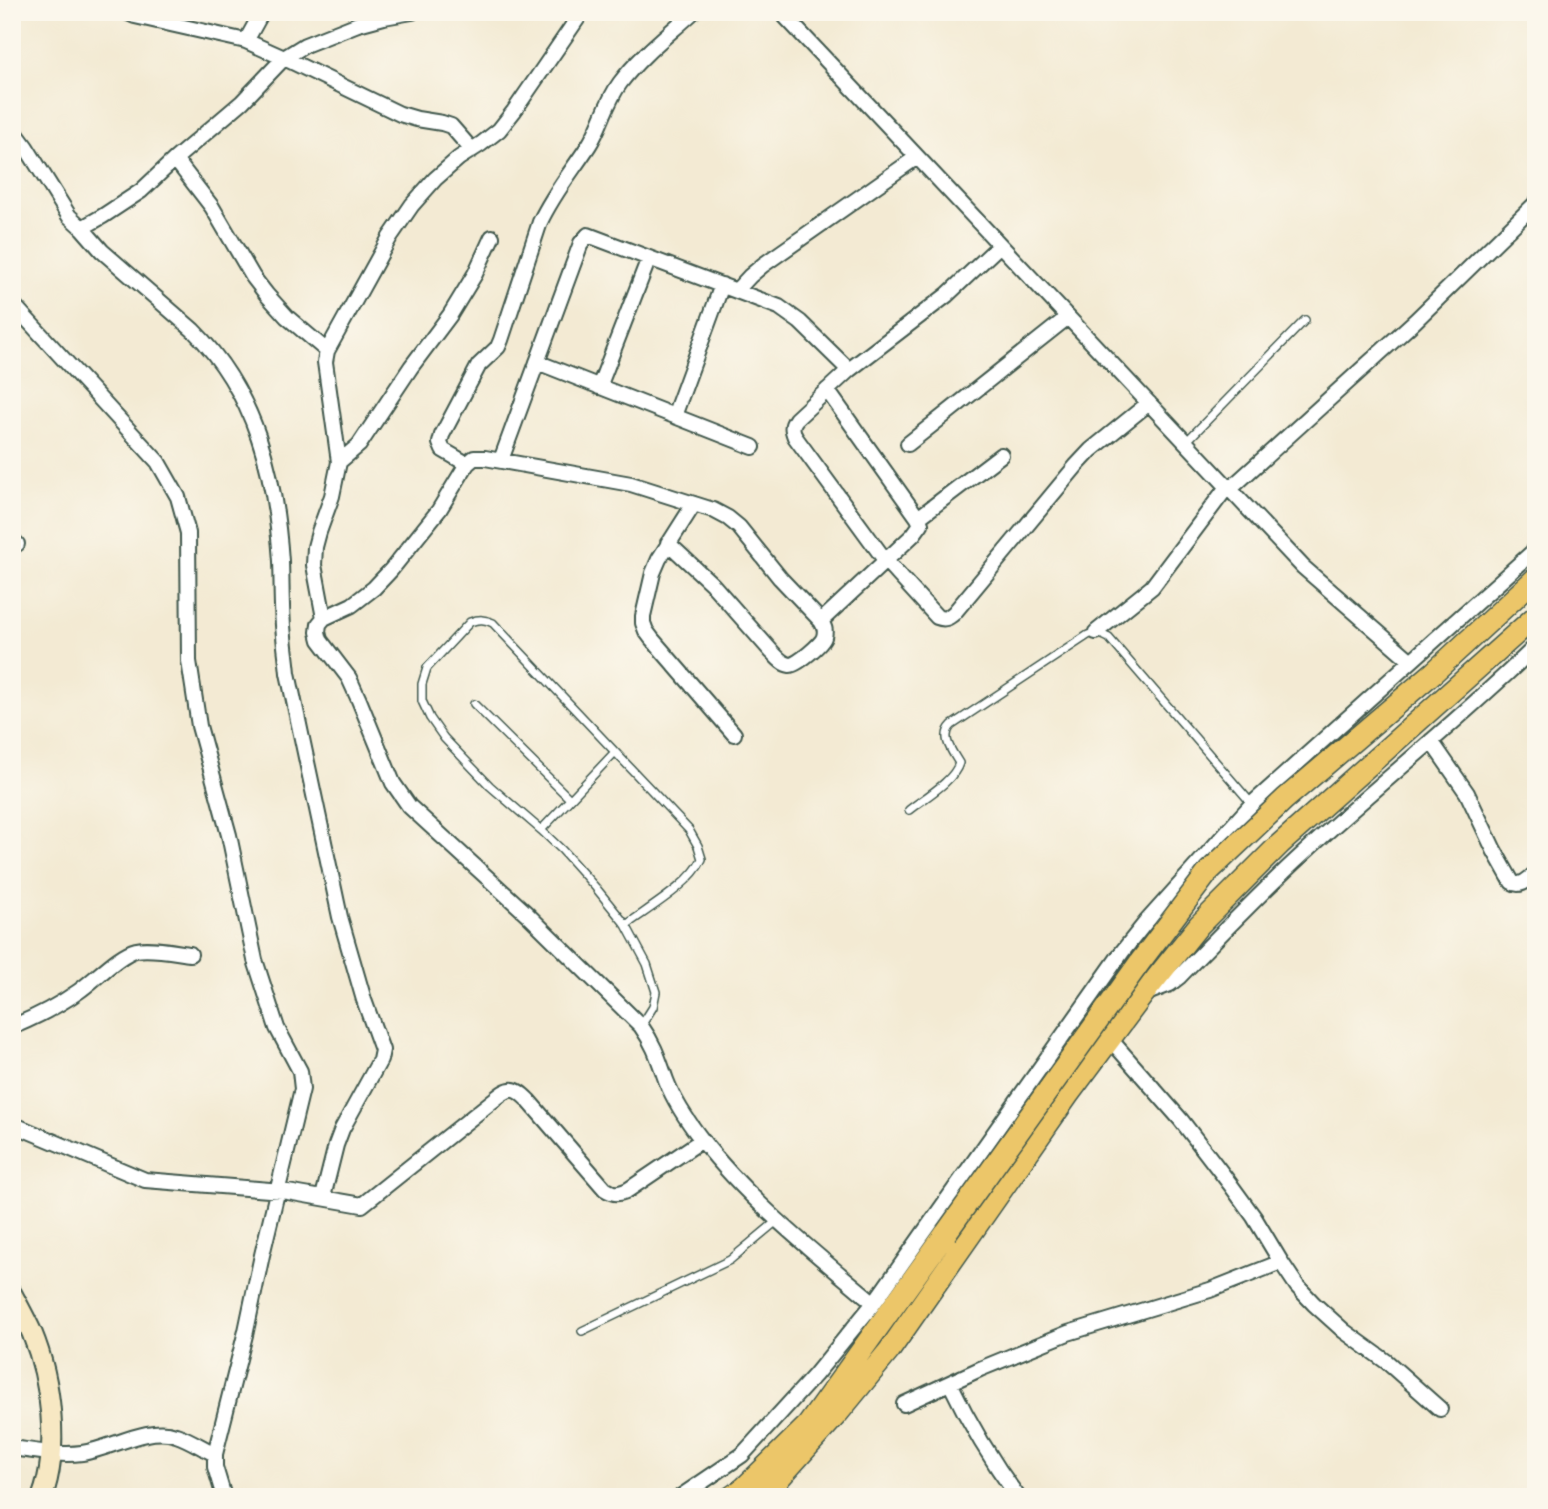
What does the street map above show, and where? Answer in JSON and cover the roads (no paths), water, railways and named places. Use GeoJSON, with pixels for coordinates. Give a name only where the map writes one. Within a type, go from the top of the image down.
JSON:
{"type":"FeatureCollection","features":[{"type":"Feature","properties":{"kind":"main road"},"geometry":{"type":"LineString","coordinates":[[731,1497],[744,1488],[808,1424],[1140,962],[1209,871],[1285,799],[1433,673],[1536,578]]}},
{"type":"Feature","properties":{"kind":"main road"},"geometry":{"type":"LineString","coordinates":[[758,1497],[781,1490],[889,1350],[1068,1095],[1199,925],[1280,844],[1536,616]]}},
{"type":"Feature","properties":{"kind":"street"},"geometry":{"type":"LineString","coordinates":[[127,12],[246,41],[400,114],[451,126],[472,150]]}},
{"type":"Feature","properties":{"kind":"street"},"geometry":{"type":"LineString","coordinates":[[246,41],[262,12]]}},
{"type":"Feature","properties":{"kind":"street"},"geometry":{"type":"LineString","coordinates":[[82,228],[141,191],[242,102],[284,58],[305,45],[358,24],[412,12]]}},
{"type":"Feature","properties":{"kind":"street"},"geometry":{"type":"LineString","coordinates":[[324,618],[314,565],[319,533],[335,488],[339,462],[325,362],[327,351],[390,237],[412,205],[435,178],[499,130],[582,12]]}},
{"type":"Feature","properties":{"kind":"street"},"geometry":{"type":"LineString","coordinates":[[467,464],[443,450],[440,443],[442,435],[479,365],[498,347],[548,204],[598,131],[611,97],[621,82],[693,12]]}},
{"type":"Feature","properties":{"kind":"street"},"geometry":{"type":"LineString","coordinates":[[781,12],[1303,567],[1410,660]]}},
{"type":"Feature","properties":{"kind":"street"},"geometry":{"type":"LineString","coordinates":[[12,128],[69,216],[102,251],[207,343],[238,390],[256,425],[268,463],[281,559],[288,673],[340,917],[363,1000],[382,1050],[380,1060],[342,1129],[320,1197]]}},
{"type":"Feature","properties":{"kind":"street"},"geometry":{"type":"LineString","coordinates":[[737,290],[764,265],[917,157]]}},
{"type":"Feature","properties":{"kind":"street"},"geometry":{"type":"LineString","coordinates":[[175,159],[212,206],[253,277],[267,295],[287,317],[327,351]]}},
{"type":"Feature","properties":{"kind":"street"},"geometry":{"type":"LineString","coordinates":[[1096,632],[1152,586],[1227,487],[1230,489],[1415,321],[1536,203]]}},
{"type":"Feature","properties":{"kind":"street"},"geometry":{"type":"LineString","coordinates":[[500,460],[584,238],[588,235],[768,302],[800,322],[849,370]]}},
{"type":"Feature","properties":{"kind":"street"},"geometry":{"type":"LineString","coordinates":[[339,462],[359,445],[411,367],[450,315],[475,274],[492,237]]}},
{"type":"Feature","properties":{"kind":"street"},"geometry":{"type":"LineString","coordinates":[[1000,245],[947,295],[849,370],[792,424],[795,437],[885,560],[937,617],[948,618],[1076,466],[1091,450],[1149,403]]}},
{"type":"Feature","properties":{"kind":"street"},"geometry":{"type":"LineString","coordinates":[[599,387],[649,258]]}},
{"type":"Feature","properties":{"kind":"street"},"geometry":{"type":"LineString","coordinates":[[674,416],[722,285]]}},
{"type":"Feature","properties":{"kind":"street"},"geometry":{"type":"LineString","coordinates":[[12,303],[158,462],[178,497],[188,533],[189,661],[199,726],[229,835],[255,960],[277,1028],[300,1071],[302,1089],[280,1191],[215,1454],[215,1467],[224,1497]]}},
{"type":"Feature","properties":{"kind":"street"},"geometry":{"type":"LineString","coordinates":[[908,444],[1068,317]]}},
{"type":"Feature","properties":{"kind":"street"},"geometry":{"type":"LineString","coordinates":[[537,362],[752,447]]}},
{"type":"Feature","properties":{"kind":"street"},"geometry":{"type":"LineString","coordinates":[[821,621],[920,524],[827,390]]}},
{"type":"Feature","properties":{"kind":"street"},"geometry":{"type":"LineString","coordinates":[[918,518],[1001,455]]}},
{"type":"Feature","properties":{"kind":"street"},"geometry":{"type":"LineString","coordinates":[[668,543],[712,584],[782,662],[791,665],[797,663],[821,642],[825,635],[825,627],[821,621],[780,578],[739,527],[728,518],[713,510],[631,484],[485,458],[474,458],[467,464],[439,510],[374,588],[352,605],[324,618],[319,624],[320,640],[349,678],[393,783],[409,806],[526,913],[641,1027],[652,1042],[678,1105],[702,1140],[740,1183],[779,1220],[874,1303]]}},
{"type":"Feature","properties":{"kind":"street"},"geometry":{"type":"LineString","coordinates":[[694,504],[668,543],[653,573],[643,624],[652,639],[734,734]]}},
{"type":"Feature","properties":{"kind":"street"},"geometry":{"type":"LineString","coordinates":[[680,1497],[742,1455],[815,1375],[874,1303],[1110,969],[1146,922],[1252,804],[1536,549]]}},
{"type":"Feature","properties":{"kind":"street"},"geometry":{"type":"LineString","coordinates":[[1110,969],[1142,996],[1170,984],[1304,853],[1536,646]]}},
{"type":"Feature","properties":{"kind":"street"},"geometry":{"type":"LineString","coordinates":[[1431,741],[1467,793],[1512,882],[1520,884],[1536,873]]}},
{"type":"Feature","properties":{"kind":"street"},"geometry":{"type":"LineString","coordinates":[[12,1027],[80,991],[134,950],[190,954]]}},
{"type":"Feature","properties":{"kind":"street"},"geometry":{"type":"LineString","coordinates":[[1110,1040],[1181,1120],[1254,1217],[1297,1286],[1344,1331],[1387,1362],[1440,1409]]}},
{"type":"Feature","properties":{"kind":"street"},"geometry":{"type":"LineString","coordinates":[[12,1124],[145,1180],[280,1191],[362,1205],[506,1090],[512,1088],[528,1100],[612,1194],[628,1190],[702,1140]]}},
{"type":"Feature","properties":{"kind":"street"},"geometry":{"type":"LineString","coordinates":[[904,1404],[1068,1334],[1210,1290],[1281,1262]]}},
{"type":"Feature","properties":{"kind":"street"},"geometry":{"type":"LineString","coordinates":[[12,1294],[32,1333],[48,1394],[52,1453],[48,1483],[42,1497]]}},
{"type":"Feature","properties":{"kind":"street"},"geometry":{"type":"LineString","coordinates":[[950,1383],[995,1466],[1018,1497]]}},
{"type":"Feature","properties":{"kind":"street"},"geometry":{"type":"LineString","coordinates":[[12,1448],[80,1453],[162,1432],[176,1435],[215,1454]]}},
{"type":"Feature","properties":{"kind":"lane"},"geometry":{"type":"LineString","coordinates":[[1186,442],[1305,320]]}},
{"type":"Feature","properties":{"kind":"lane"},"geometry":{"type":"LineString","coordinates":[[626,925],[698,869],[702,859],[698,846],[689,830],[493,623],[486,620],[470,622],[427,668],[422,684],[422,701],[444,738],[490,786],[541,830],[596,888],[626,925],[647,964],[656,992],[653,1007],[641,1027]]}},
{"type":"Feature","properties":{"kind":"lane"},"geometry":{"type":"LineString","coordinates":[[909,810],[957,771],[959,763],[946,735],[952,724],[1096,632],[1109,638],[1252,804]]}},
{"type":"Feature","properties":{"kind":"lane"},"geometry":{"type":"LineString","coordinates":[[474,704],[570,799]]}},
{"type":"Feature","properties":{"kind":"lane"},"geometry":{"type":"LineString","coordinates":[[541,830],[615,752]]}},
{"type":"Feature","properties":{"kind":"lane"},"geometry":{"type":"LineString","coordinates":[[582,1331],[730,1260],[779,1220]]}}]}
